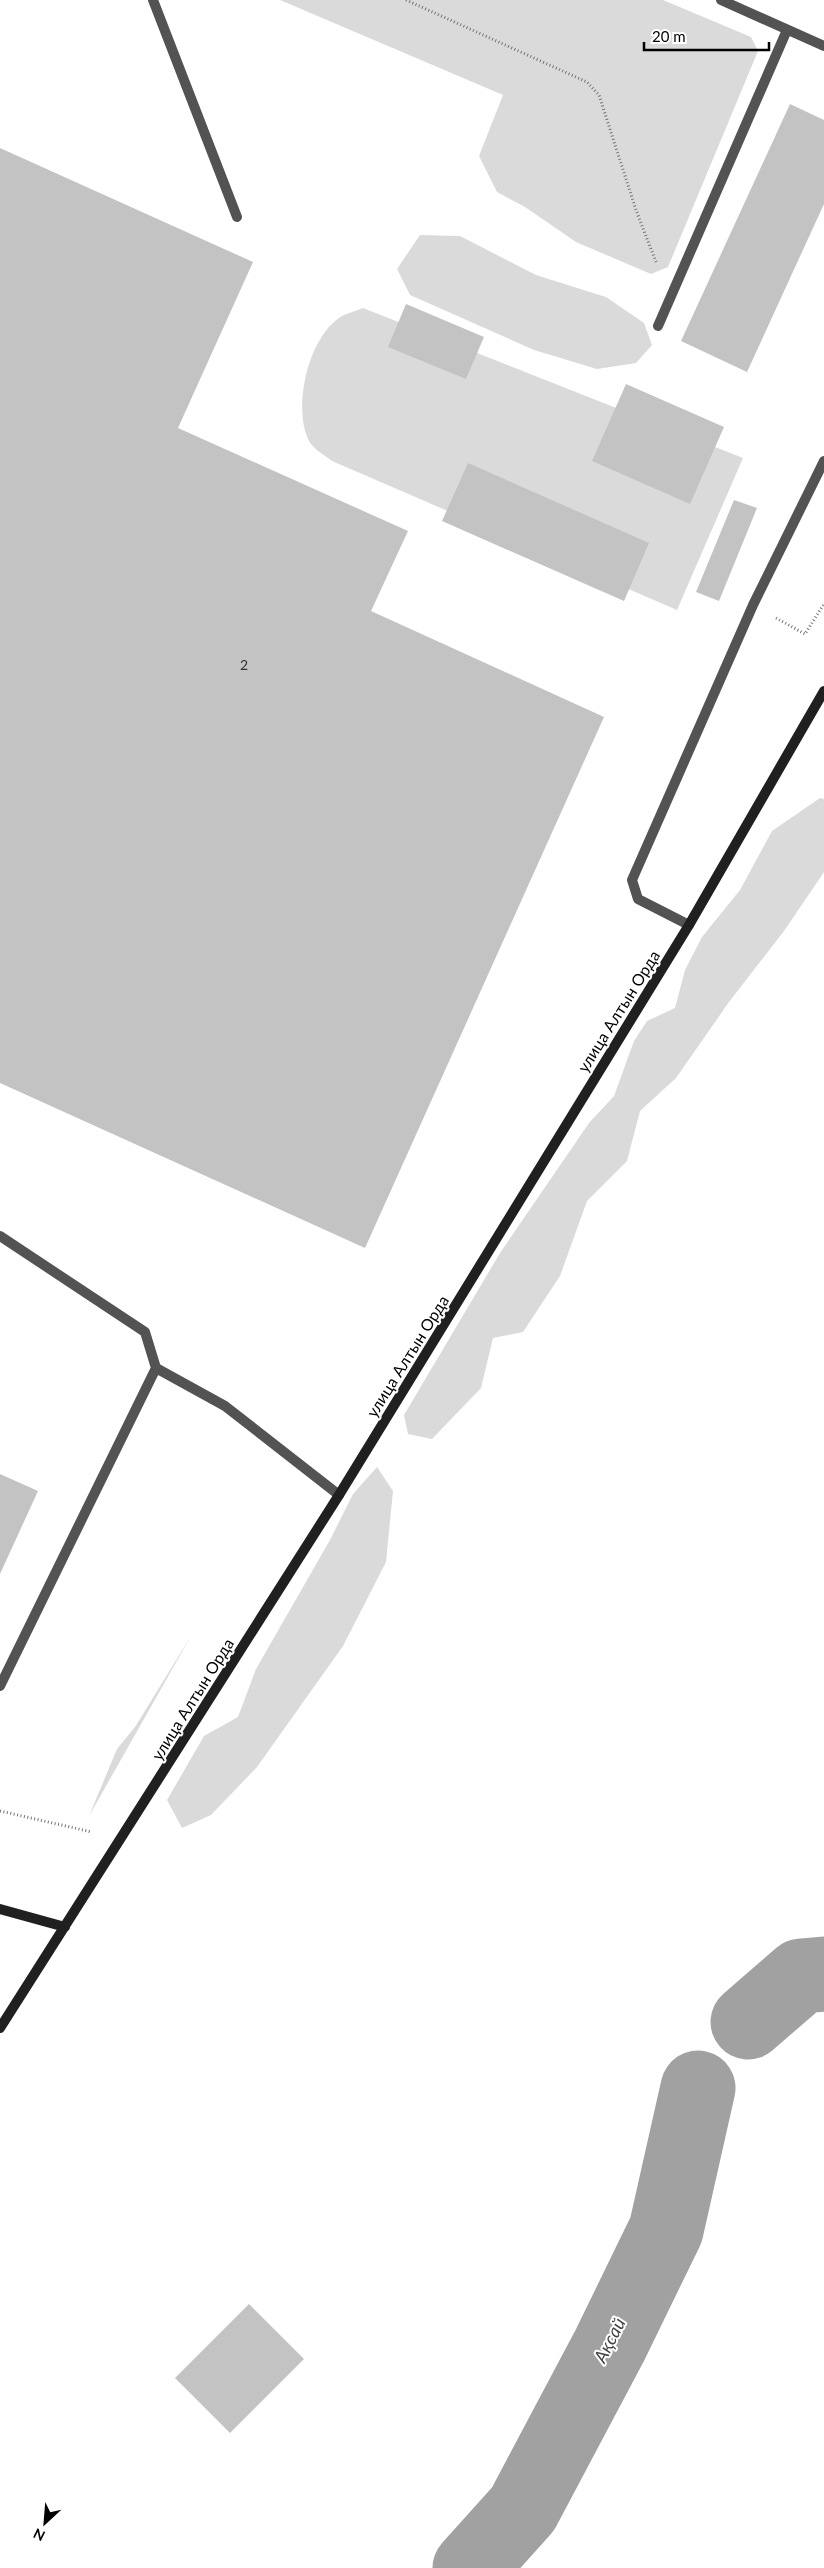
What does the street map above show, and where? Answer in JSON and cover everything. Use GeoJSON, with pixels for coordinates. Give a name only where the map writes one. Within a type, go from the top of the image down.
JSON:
{"type":"FeatureCollection","features":[{"type":"Feature","properties":{"kind":"main road","name":"улица Алтын Орда"},"geometry":{"type":"LineString","coordinates":[[0,2028],[339,1495],[689,925],[824,691]]}},
{"type":"Feature","properties":{"kind":"main road"},"geometry":{"type":"LineString","coordinates":[[0,1909],[65,1927]]}},
{"type":"Feature","properties":{"kind":"lane"},"geometry":{"type":"LineString","coordinates":[[153,0],[237,217]]}},
{"type":"Feature","properties":{"kind":"lane"},"geometry":{"type":"LineString","coordinates":[[722,0],[824,46]]}},
{"type":"Feature","properties":{"kind":"lane"},"geometry":{"type":"LineString","coordinates":[[658,326],[787,30]]}},
{"type":"Feature","properties":{"kind":"lane"},"geometry":{"type":"LineString","coordinates":[[689,925],[638,899],[632,880],[753,605],[824,462]]}},
{"type":"Feature","properties":{"kind":"lane"},"geometry":{"type":"LineString","coordinates":[[0,1236],[145,1332],[156,1368],[0,1686]]}},
{"type":"Feature","properties":{"kind":"lane"},"geometry":{"type":"LineString","coordinates":[[156,1368],[225,1406],[339,1495]]}},
{"type":"Feature","properties":{"kind":"path"},"geometry":{"type":"LineString","coordinates":[[406,0],[587,82],[599,95],[636,210],[670,297]]}},
{"type":"Feature","properties":{"kind":"path"},"geometry":{"type":"LineString","coordinates":[[753,605],[806,634],[824,604]]}},
{"type":"Feature","properties":{"kind":"path"},"geometry":{"type":"LineString","coordinates":[[0,1811],[121,1839]]}},
{"type":"Feature","properties":{"kind":"shaded area"},"geometry":{"type":"Polygon","coordinates":[[[280,0],[663,0],[751,37],[758,51],[668,267],[651,274],[576,242],[525,207],[497,192],[479,156],[503,95],[280,0]]]}},
{"type":"Feature","properties":{"kind":"shaded area"},"geometry":{"type":"Polygon","coordinates":[[[420,235],[460,236],[536,275],[606,297],[644,323],[652,345],[636,363],[597,369],[534,350],[410,295],[397,269],[420,235]]]}},
{"type":"Feature","properties":{"kind":"shaded area"},"geometry":{"type":"Polygon","coordinates":[[[363,308],[743,458],[677,610],[332,461],[313,447],[304,427],[302,410],[306,374],[312,356],[320,339],[330,326],[342,316],[363,308]]]}},
{"type":"Feature","properties":{"kind":"shaded area"},"geometry":{"type":"Polygon","coordinates":[[[820,798],[824,799],[824,872],[784,931],[729,1002],[676,1078],[640,1111],[627,1161],[587,1201],[560,1276],[523,1332],[493,1338],[481,1388],[432,1439],[408,1434],[404,1415],[500,1253],[589,1123],[614,1096],[634,1041],[647,1021],[675,1008],[685,970],[702,937],[740,890],[772,831],[820,798]]]}},
{"type":"Feature","properties":{"kind":"shaded area"},"geometry":{"type":"Polygon","coordinates":[[[377,1467],[393,1491],[386,1562],[343,1646],[257,1767],[211,1815],[182,1828],[167,1800],[204,1736],[238,1717],[256,1669],[330,1540],[353,1494],[377,1467]]]}},
{"type":"Feature","properties":{"kind":"shaded area"},"geometry":{"type":"Polygon","coordinates":[[[191,1636],[89,1816],[117,1749],[135,1727],[191,1636]]]}},
{"type":"Feature","properties":{"kind":"building"},"geometry":{"type":"Polygon","coordinates":[[[790,104],[824,120],[824,204],[747,372],[681,341],[790,104]]]}},
{"type":"Feature","properties":{"kind":"building"},"geometry":{"type":"Polygon","coordinates":[[[0,148],[253,262],[178,428],[408,531],[371,611],[604,717],[365,1248],[0,1083],[0,148]]]}},
{"type":"Feature","properties":{"kind":"building"},"geometry":{"type":"Polygon","coordinates":[[[406,304],[484,337],[466,379],[388,347],[406,304]]]}},
{"type":"Feature","properties":{"kind":"building"},"geometry":{"type":"Polygon","coordinates":[[[626,384],[724,427],[690,504],[592,461],[626,384]]]}},
{"type":"Feature","properties":{"kind":"building"},"geometry":{"type":"Polygon","coordinates":[[[468,463],[649,543],[624,601],[442,521],[468,463]]]}},
{"type":"Feature","properties":{"kind":"building"},"geometry":{"type":"Polygon","coordinates":[[[734,500],[757,508],[719,601],[696,592],[734,500]]]}},
{"type":"Feature","properties":{"kind":"building"},"geometry":{"type":"Polygon","coordinates":[[[0,1474],[38,1491],[0,1574],[0,1474]]]}},
{"type":"Feature","properties":{"kind":"building"},"geometry":{"type":"Polygon","coordinates":[[[249,2304],[304,2359],[230,2433],[175,2378],[249,2304]]]}},
{"type":"Feature","properties":{"kind":"waterway","name":"Ақсай"},"geometry":{"type":"LineString","coordinates":[[748,2022],[801,1976],[824,1974]]}},
{"type":"Feature","properties":{"kind":"waterway","name":"Ақсай"},"geometry":{"type":"LineString","coordinates":[[470,2568],[523,2509],[610,2345],[666,2230],[698,2088]]}}]}
